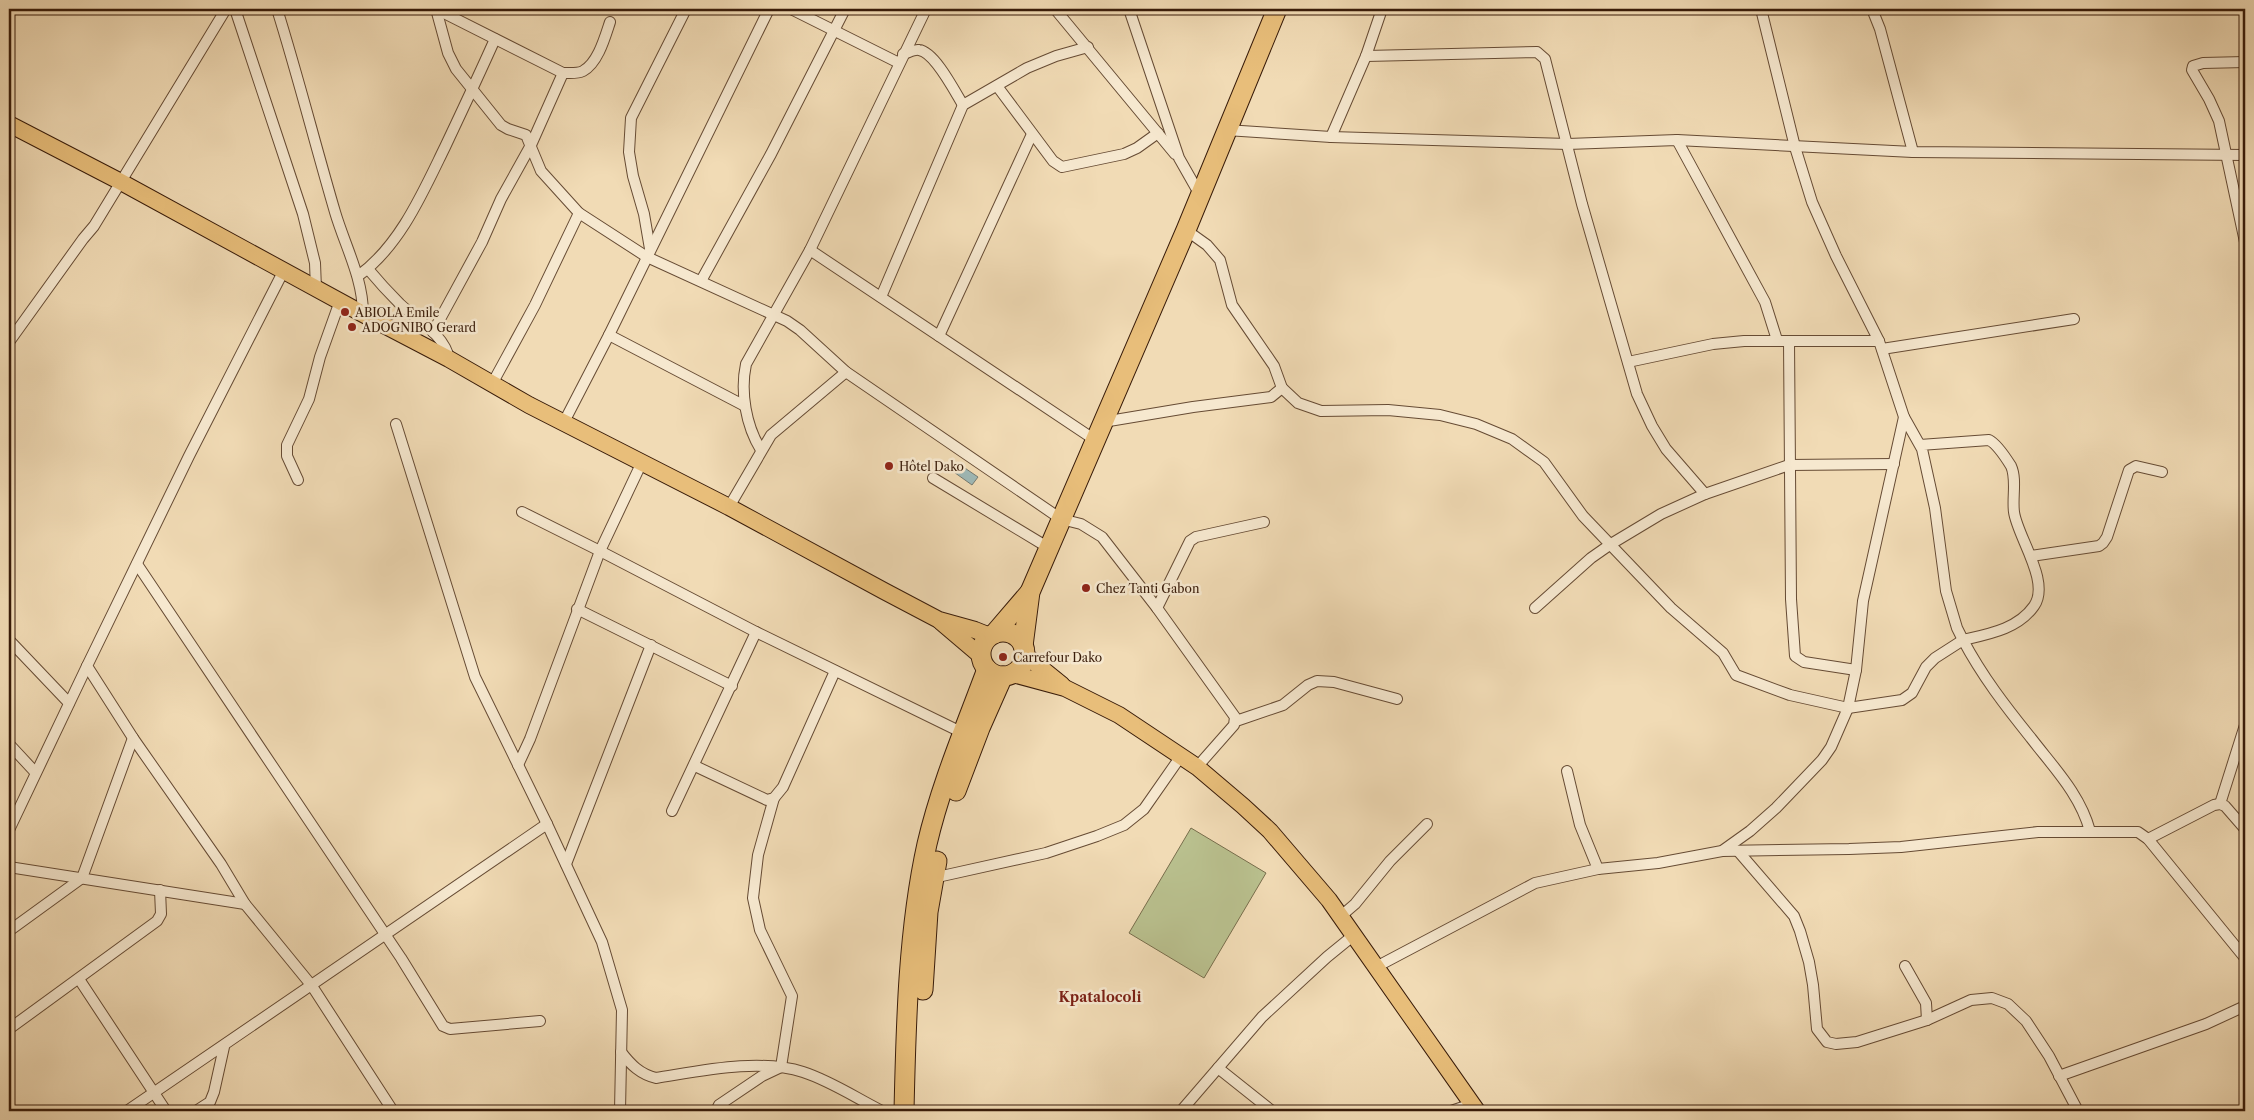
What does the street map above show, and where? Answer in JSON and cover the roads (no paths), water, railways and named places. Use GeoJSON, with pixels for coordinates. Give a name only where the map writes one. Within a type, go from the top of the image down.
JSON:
{"type":"FeatureCollection","features":[{"type":"Feature","properties":{"kind":"highway"},"geometry":{"type":"LineString","coordinates":[[996,668],[1022,665],[1030,592],[1186,230],[1277,9]]}},
{"type":"Feature","properties":{"kind":"highway"},"geometry":{"type":"LineString","coordinates":[[916,1111],[928,912],[940,846],[958,785],[980,728],[996,668],[984,644],[1030,592]]}},
{"type":"Feature","properties":{"kind":"highway"},"geometry":{"type":"LineString","coordinates":[[992,635],[1002,632],[1011,633],[1016,636],[1024,650]]}},
{"type":"Feature","properties":{"kind":"highway"},"geometry":{"type":"LineString","coordinates":[[904,1111],[913,936],[919,884],[928,842],[963,733],[996,668]]}},
{"type":"Feature","properties":{"kind":"main road"},"geometry":{"type":"LineString","coordinates":[[9,124],[121,182],[316,290],[449,359],[492,384],[729,507],[939,620],[996,668],[1065,688],[1119,715],[1181,756],[1270,831],[1341,916],[1474,1108]]}},
{"type":"Feature","properties":{"kind":"main road"},"geometry":{"type":"LineString","coordinates":[[939,620],[992,635]]}},
{"type":"Feature","properties":{"kind":"main road"},"geometry":{"type":"LineString","coordinates":[[1024,650],[1065,688]]}},
{"type":"Feature","properties":{"kind":"street"},"geometry":{"type":"LineString","coordinates":[[9,342],[94,226],[226,9]]}},
{"type":"Feature","properties":{"kind":"street"},"geometry":{"type":"LineString","coordinates":[[235,9],[303,214],[314,263],[316,290]]}},
{"type":"Feature","properties":{"kind":"street"},"geometry":{"type":"LineString","coordinates":[[278,9],[335,212],[358,276],[363,300],[362,314]]}},
{"type":"Feature","properties":{"kind":"street"},"geometry":{"type":"LineString","coordinates":[[436,9],[563,73],[578,73],[585,70],[603,42],[610,22]]}},
{"type":"Feature","properties":{"kind":"street"},"geometry":{"type":"LineString","coordinates":[[436,9],[451,61],[501,125],[508,130],[526,135],[541,171],[579,214],[701,281],[787,321],[800,330],[846,372],[1062,520],[1081,524],[1102,537],[1157,608],[1236,721]]}},
{"type":"Feature","properties":{"kind":"street"},"geometry":{"type":"LineString","coordinates":[[649,253],[644,214],[633,176],[629,152],[631,118],[686,9]]}},
{"type":"Feature","properties":{"kind":"street"},"geometry":{"type":"LineString","coordinates":[[564,422],[610,335],[769,9]]}},
{"type":"Feature","properties":{"kind":"street"},"geometry":{"type":"LineString","coordinates":[[791,9],[834,31],[901,58]]}},
{"type":"Feature","properties":{"kind":"street"},"geometry":{"type":"LineString","coordinates":[[701,281],[771,154],[845,9]]}},
{"type":"Feature","properties":{"kind":"street"},"geometry":{"type":"LineString","coordinates":[[761,450],[755,442],[745,406],[743,378],[746,364],[810,250],[926,9]]}},
{"type":"Feature","properties":{"kind":"street"},"geometry":{"type":"LineString","coordinates":[[1055,9],[1179,158],[1200,195]]}},
{"type":"Feature","properties":{"kind":"street"},"geometry":{"type":"LineString","coordinates":[[1129,9],[1179,158]]}},
{"type":"Feature","properties":{"kind":"street"},"geometry":{"type":"LineString","coordinates":[[1331,137],[1366,56],[1382,9]]}},
{"type":"Feature","properties":{"kind":"street"},"geometry":{"type":"LineString","coordinates":[[1761,9],[1795,147],[1812,202],[1832,247],[1881,345],[1904,416],[1920,446],[1935,508],[1946,591],[1957,628],[1976,663],[1995,692],[2071,790],[2085,814],[2090,831]]}},
{"type":"Feature","properties":{"kind":"street"},"geometry":{"type":"LineString","coordinates":[[1872,9],[1880,29],[1914,152]]}},
{"type":"Feature","properties":{"kind":"street"},"geometry":{"type":"LineString","coordinates":[[358,276],[368,269],[404,224],[420,197],[496,39]]}},
{"type":"Feature","properties":{"kind":"street"},"geometry":{"type":"LineString","coordinates":[[881,296],[963,105],[1027,68],[1056,56],[1088,47]]}},
{"type":"Feature","properties":{"kind":"street"},"geometry":{"type":"LineString","coordinates":[[901,58],[914,50],[926,52],[935,61],[963,105]]}},
{"type":"Feature","properties":{"kind":"street"},"geometry":{"type":"LineString","coordinates":[[1366,56],[1537,52],[1548,63],[1582,204],[1637,394],[1652,426],[1666,448],[1705,494]]}},
{"type":"Feature","properties":{"kind":"street"},"geometry":{"type":"LineString","coordinates":[[2245,62],[2203,63],[2193,66],[2192,70],[2209,99],[2219,122],[2245,242]]}},
{"type":"Feature","properties":{"kind":"street"},"geometry":{"type":"LineString","coordinates":[[433,332],[453,298],[482,242],[501,199],[531,145],[563,73]]}},
{"type":"Feature","properties":{"kind":"street"},"geometry":{"type":"LineString","coordinates":[[997,86],[1053,161],[1062,167],[1124,154],[1137,148],[1158,133]]}},
{"type":"Feature","properties":{"kind":"street"},"geometry":{"type":"LineString","coordinates":[[1226,130],[1331,137],[1568,144],[1677,140],[1914,152],[2245,155]]}},
{"type":"Feature","properties":{"kind":"street"},"geometry":{"type":"LineString","coordinates":[[939,336],[1032,134]]}},
{"type":"Feature","properties":{"kind":"street"},"geometry":{"type":"LineString","coordinates":[[1677,140],[1726,227],[1765,302],[1777,340]]}},
{"type":"Feature","properties":{"kind":"street"},"geometry":{"type":"LineString","coordinates":[[492,384],[535,305],[579,214]]}},
{"type":"Feature","properties":{"kind":"street"},"geometry":{"type":"LineString","coordinates":[[1186,230],[1207,245],[1220,260],[1232,305],[1274,366],[1282,388],[1298,402],[1321,411],[1388,410],[1440,415],[1476,424],[1512,439],[1544,462],[1584,516],[1671,608],[1705,635],[1723,653],[1736,675],[1790,695],[1848,708],[1902,700],[1909,697],[1926,667],[1935,658],[1964,640],[2010,626],[2034,606],[2038,590],[2031,556],[2014,512],[2013,473],[2011,466],[1992,441],[1920,446]]}},
{"type":"Feature","properties":{"kind":"street"},"geometry":{"type":"LineString","coordinates":[[810,250],[1095,440]]}},
{"type":"Feature","properties":{"kind":"street"},"geometry":{"type":"LineString","coordinates":[[368,269],[399,303],[433,332],[445,346],[449,359]]}},
{"type":"Feature","properties":{"kind":"street"},"geometry":{"type":"LineString","coordinates":[[9,830],[35,772],[189,456],[283,272]]}},
{"type":"Feature","properties":{"kind":"street"},"geometry":{"type":"LineString","coordinates":[[298,480],[286,456],[287,445],[309,399],[320,357],[340,302]]}},
{"type":"Feature","properties":{"kind":"street"},"geometry":{"type":"LineString","coordinates":[[1628,362],[1713,344],[1777,340],[1881,345],[2074,319]]}},
{"type":"Feature","properties":{"kind":"street"},"geometry":{"type":"LineString","coordinates":[[610,335],[745,406]]}},
{"type":"Feature","properties":{"kind":"street"},"geometry":{"type":"LineString","coordinates":[[1789,341],[1792,599],[1795,656],[1804,662],[1856,670]]}},
{"type":"Feature","properties":{"kind":"street"},"geometry":{"type":"LineString","coordinates":[[729,507],[761,450],[779,427],[846,372]]}},
{"type":"Feature","properties":{"kind":"street"},"geometry":{"type":"LineString","coordinates":[[1102,422],[1193,407],[1271,397],[1282,388]]}},
{"type":"Feature","properties":{"kind":"street"},"geometry":{"type":"LineString","coordinates":[[1722,850],[1750,831],[1776,808],[1822,760],[1831,746],[1848,708],[1856,670],[1863,601],[1904,416]]}},
{"type":"Feature","properties":{"kind":"street"},"geometry":{"type":"LineString","coordinates":[[396,424],[475,677],[602,942],[622,1010],[620,1111]]}},
{"type":"Feature","properties":{"kind":"street"},"geometry":{"type":"LineString","coordinates":[[518,765],[530,739],[600,551],[642,462]]}},
{"type":"Feature","properties":{"kind":"street"},"geometry":{"type":"LineString","coordinates":[[1535,608],[1591,558],[1611,544],[1661,514],[1705,494],[1790,465],[1894,464]]}},
{"type":"Feature","properties":{"kind":"street"},"geometry":{"type":"LineString","coordinates":[[2031,556],[2099,546],[2107,536],[2129,470],[2136,466],[2162,472]]}},
{"type":"Feature","properties":{"kind":"street"},"geometry":{"type":"LineString","coordinates":[[933,478],[1049,548]]}},
{"type":"Feature","properties":{"kind":"street"},"geometry":{"type":"LineString","coordinates":[[522,512],[756,632],[963,733]]}},
{"type":"Feature","properties":{"kind":"street"},"geometry":{"type":"LineString","coordinates":[[1157,608],[1190,541],[1196,537],[1264,522]]}},
{"type":"Feature","properties":{"kind":"street"},"geometry":{"type":"LineString","coordinates":[[137,564],[179,624],[443,1026],[450,1029],[540,1021]]}},
{"type":"Feature","properties":{"kind":"street"},"geometry":{"type":"LineString","coordinates":[[577,609],[732,686]]}},
{"type":"Feature","properties":{"kind":"street"},"geometry":{"type":"LineString","coordinates":[[672,811],[756,632]]}},
{"type":"Feature","properties":{"kind":"street"},"geometry":{"type":"LineString","coordinates":[[9,640],[69,703]]}},
{"type":"Feature","properties":{"kind":"street"},"geometry":{"type":"LineString","coordinates":[[566,864],[651,645]]}},
{"type":"Feature","properties":{"kind":"street"},"geometry":{"type":"LineString","coordinates":[[87,666],[133,738],[221,864],[245,904],[312,986],[393,1111]]}},
{"type":"Feature","properties":{"kind":"street"},"geometry":{"type":"LineString","coordinates":[[781,1067],[792,996],[760,930],[753,898],[758,855],[774,798],[783,787],[835,671]]}},
{"type":"Feature","properties":{"kind":"street"},"geometry":{"type":"LineString","coordinates":[[1197,768],[1236,721],[1283,705],[1308,684],[1317,681],[1334,682],[1397,699]]}},
{"type":"Feature","properties":{"kind":"street"},"geometry":{"type":"LineString","coordinates":[[2148,838],[2220,804],[2245,725]]}},
{"type":"Feature","properties":{"kind":"street"},"geometry":{"type":"LineString","coordinates":[[9,930],[82,878],[133,738]]}},
{"type":"Feature","properties":{"kind":"street"},"geometry":{"type":"LineString","coordinates":[[9,744],[35,772]]}},
{"type":"Feature","properties":{"kind":"street"},"geometry":{"type":"LineString","coordinates":[[933,878],[1046,853],[1124,825],[1144,809],[1181,756]]}},
{"type":"Feature","properties":{"kind":"street"},"geometry":{"type":"LineString","coordinates":[[694,766],[767,800],[774,798]]}},
{"type":"Feature","properties":{"kind":"street"},"geometry":{"type":"LineString","coordinates":[[1568,771],[1580,825],[1598,869]]}},
{"type":"Feature","properties":{"kind":"street"},"geometry":{"type":"LineString","coordinates":[[2220,804],[2225,806],[2245,829]]}},
{"type":"Feature","properties":{"kind":"street"},"geometry":{"type":"LineString","coordinates":[[127,1111],[224,1047],[547,824]]}},
{"type":"Feature","properties":{"kind":"street"},"geometry":{"type":"LineString","coordinates":[[1341,916],[1366,893],[1390,861],[1428,824]]}},
{"type":"Feature","properties":{"kind":"street"},"geometry":{"type":"LineString","coordinates":[[1376,967],[1535,882],[1598,869],[1658,862],[1722,850],[1901,847],[2038,832],[2090,831],[2138,832],[2148,838],[2245,958]]}},
{"type":"Feature","properties":{"kind":"street"},"geometry":{"type":"LineString","coordinates":[[1738,851],[1794,916],[1802,937],[1812,978],[1817,1029],[1827,1042],[1847,1044],[1857,1042],[1927,1020],[1971,1000],[1992,998],[2008,1004],[2026,1021],[2049,1056],[2078,1111]]}},
{"type":"Feature","properties":{"kind":"street"},"geometry":{"type":"LineString","coordinates":[[9,868],[245,904]]}},
{"type":"Feature","properties":{"kind":"street"},"geometry":{"type":"LineString","coordinates":[[9,1029],[157,921],[161,914],[160,890]]}},
{"type":"Feature","properties":{"kind":"street"},"geometry":{"type":"LineString","coordinates":[[1181,1111],[1262,1017],[1327,957],[1354,935]]}},
{"type":"Feature","properties":{"kind":"street"},"geometry":{"type":"LineString","coordinates":[[1905,966],[1923,994],[1926,1003],[1927,1020]]}},
{"type":"Feature","properties":{"kind":"street"},"geometry":{"type":"LineString","coordinates":[[79,979],[166,1111]]}},
{"type":"Feature","properties":{"kind":"street"},"geometry":{"type":"LineString","coordinates":[[2059,1076],[2196,1027],[2245,1006]]}},
{"type":"Feature","properties":{"kind":"street"},"geometry":{"type":"LineString","coordinates":[[196,1111],[210,1102],[224,1047]]}},
{"type":"Feature","properties":{"kind":"street"},"geometry":{"type":"LineString","coordinates":[[620,1052],[631,1066],[646,1076],[656,1078],[727,1068],[781,1067],[803,1072],[823,1080],[882,1111]]}},
{"type":"Feature","properties":{"kind":"street"},"geometry":{"type":"LineString","coordinates":[[716,1111],[719,1105],[762,1076],[781,1067]]}},
{"type":"Feature","properties":{"kind":"street"},"geometry":{"type":"LineString","coordinates":[[1218,1068],[1272,1111]]}},
{"type":"Feature","properties":{"kind":"street"},"geometry":{"type":"LineString","coordinates":[[1451,1111],[1474,1108]]}},
{"type":"Feature","properties":{"kind":"water"},"geometry":{"type":"Polygon","coordinates":[[[956,462],[978,477],[972,485],[951,470],[956,462]]]}},
{"type":"Feature","properties":{"kind":"place","name":"ABIOLA Emile"},"geometry":{"type":"Point","coordinates":[345,312]}},
{"type":"Feature","properties":{"kind":"place","name":"ADOGNIBO Gerard"},"geometry":{"type":"Point","coordinates":[352,327]}},
{"type":"Feature","properties":{"kind":"place","name":"Hôtel Dako"},"geometry":{"type":"Point","coordinates":[889,466]}},
{"type":"Feature","properties":{"kind":"place","name":"Chez Tanti Gabon"},"geometry":{"type":"Point","coordinates":[1086,588]}},
{"type":"Feature","properties":{"kind":"place","name":"Carrefour Dako"},"geometry":{"type":"Point","coordinates":[1003,657]}},
{"type":"Feature","properties":{"kind":"district","name":"Kpatalocoli"},"geometry":{"type":"Point","coordinates":[1100,997]}}]}
